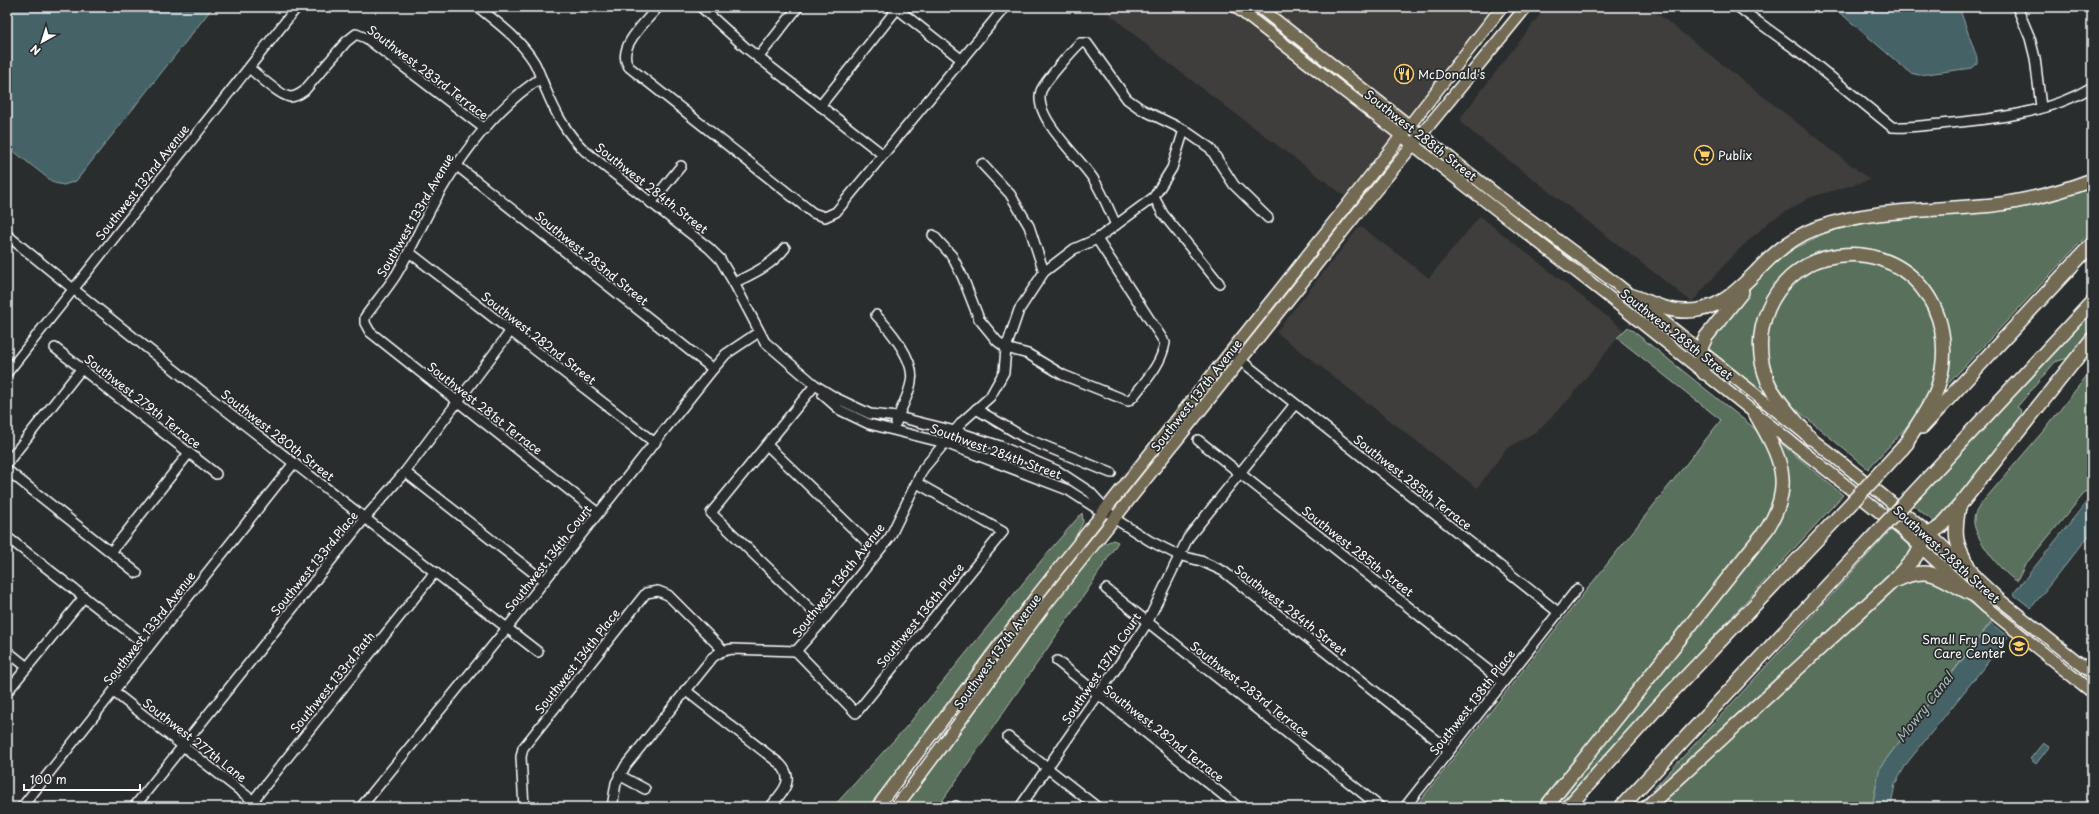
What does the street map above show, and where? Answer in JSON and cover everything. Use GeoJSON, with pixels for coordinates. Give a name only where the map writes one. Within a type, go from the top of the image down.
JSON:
{"type":"FeatureCollection","features":[{"type":"Feature","properties":{"kind":"highway"},"geometry":{"type":"LineString","coordinates":[[1704,373],[1700,350],[1706,337],[1737,301],[1748,282],[1758,270],[1792,242],[1817,228],[1869,215],[1994,205],[2056,194],[2092,180]]}},
{"type":"Feature","properties":{"kind":"highway"},"geometry":{"type":"LineString","coordinates":[[1568,807],[1665,699],[1842,513],[2092,244]]}},
{"type":"Feature","properties":{"kind":"highway"},"geometry":{"type":"LineString","coordinates":[[1810,438],[1778,399],[1768,382],[1761,356],[1761,331],[1766,316],[1779,290],[1788,280],[1808,265],[1841,254],[1870,256],[1898,267],[1911,276],[1932,301],[1942,329],[1944,359],[1938,386],[1929,406],[1902,449]]}},
{"type":"Feature","properties":{"kind":"highway"},"geometry":{"type":"LineString","coordinates":[[1630,295],[1667,308],[1684,311],[1699,310],[1718,305],[1748,282]]}},
{"type":"Feature","properties":{"kind":"highway"},"geometry":{"type":"LineString","coordinates":[[1621,807],[2092,302]]}},
{"type":"Feature","properties":{"kind":"highway"},"geometry":{"type":"LineString","coordinates":[[1647,807],[1893,581],[1916,556],[1929,533],[1940,527],[1960,505],[2092,339]]}},
{"type":"Feature","properties":{"kind":"highway"},"geometry":{"type":"LineString","coordinates":[[1546,807],[1752,548],[1774,518],[1781,494],[1782,480],[1780,465],[1771,440],[1755,413]]}},
{"type":"Feature","properties":{"kind":"highway"},"geometry":{"type":"LineString","coordinates":[[1960,505],[1955,528],[1956,541],[1974,577]]}},
{"type":"Feature","properties":{"kind":"highway"},"geometry":{"type":"LineString","coordinates":[[1893,581],[1910,573],[1928,572],[1937,575],[1955,587],[1972,594]]}},
{"type":"Feature","properties":{"kind":"main road","name":"Southwest 288th Street"},"geometry":{"type":"LineString","coordinates":[[1236,7],[1755,413],[1921,545],[1972,594],[2092,692]]}},
{"type":"Feature","properties":{"kind":"main road","name":"Southwest 288th Street"},"geometry":{"type":"LineString","coordinates":[[1259,7],[1497,195],[1630,295],[1929,533],[2000,600],[2092,673]]}},
{"type":"Feature","properties":{"kind":"main road","name":"Southwest 137th Avenue"},"geometry":{"type":"LineString","coordinates":[[877,807],[941,724],[986,661],[1325,234],[1502,7]]}},
{"type":"Feature","properties":{"kind":"main road","name":"Southwest 137th Avenue"},"geometry":{"type":"LineString","coordinates":[[896,807],[953,733],[998,668],[1240,360],[1412,145],[1526,7]]}},
{"type":"Feature","properties":{"kind":"main road"},"geometry":{"type":"LineString","coordinates":[[1325,234],[1334,242]]}},
{"type":"Feature","properties":{"kind":"street","name":"Southwest 132nd Avenue"},"geometry":{"type":"LineString","coordinates":[[7,373],[297,7]]}},
{"type":"Feature","properties":{"kind":"street","name":"Southwest 284th Street"},"geometry":{"type":"LineString","coordinates":[[478,7],[516,37],[535,63],[562,125],[572,138],[651,203],[709,248],[720,259],[759,332],[766,342],[815,385],[836,398],[870,414],[898,417],[955,431],[1000,446],[1058,471],[1090,492],[1105,510],[1115,519],[1150,541],[1178,555],[1201,560],[1223,571],[1449,750]]}},
{"type":"Feature","properties":{"kind":"street"},"geometry":{"type":"LineString","coordinates":[[658,7],[626,47],[624,57],[629,67],[813,214],[825,217],[836,212],[882,154],[1005,7]]}},
{"type":"Feature","properties":{"kind":"street"},"geometry":{"type":"LineString","coordinates":[[701,7],[758,58],[882,154]]}},
{"type":"Feature","properties":{"kind":"street"},"geometry":{"type":"LineString","coordinates":[[758,58],[798,7]]}},
{"type":"Feature","properties":{"kind":"street"},"geometry":{"type":"LineString","coordinates":[[1738,7],[1810,60],[1892,127],[1987,120],[2061,101],[2092,87]]}},
{"type":"Feature","properties":{"kind":"street"},"geometry":{"type":"LineString","coordinates":[[2017,7],[2030,38],[2035,58],[2041,107]]}},
{"type":"Feature","properties":{"kind":"street"},"geometry":{"type":"LineString","coordinates":[[820,106],[896,8],[962,60]]}},
{"type":"Feature","properties":{"kind":"street","name":"Southwest 283rd Terrace"},"geometry":{"type":"LineString","coordinates":[[248,68],[281,93],[290,97],[297,96],[304,91],[346,42],[356,34],[366,38],[485,129]]}},
{"type":"Feature","properties":{"kind":"street"},"geometry":{"type":"LineString","coordinates":[[1116,225],[1094,180],[1049,123],[1040,104],[1041,91],[1070,52],[1080,43],[1087,43],[1126,99],[1141,110],[1184,130],[1210,148],[1234,185],[1268,218]]}},
{"type":"Feature","properties":{"kind":"street","name":"Southwest 133rd Avenue"},"geometry":{"type":"LineString","coordinates":[[365,317],[395,276],[456,165],[501,110],[517,95],[541,78]]}},
{"type":"Feature","properties":{"kind":"street","name":"Southwest 136th Avenue"},"geometry":{"type":"LineString","coordinates":[[796,651],[823,621],[890,537],[923,469],[955,431],[976,409],[990,398],[1004,372],[1006,348],[1019,310],[1044,272],[1074,249],[1097,239],[1154,197],[1172,168],[1184,130]]}},
{"type":"Feature","properties":{"kind":"street"},"geometry":{"type":"LineString","coordinates":[[982,164],[1010,194],[1029,226],[1044,272]]}},
{"type":"Feature","properties":{"kind":"street","name":"Southwest 283nd Street"},"geometry":{"type":"LineString","coordinates":[[456,165],[713,369]]}},
{"type":"Feature","properties":{"kind":"street"},"geometry":{"type":"LineString","coordinates":[[651,203],[681,166]]}},
{"type":"Feature","properties":{"kind":"street"},"geometry":{"type":"LineString","coordinates":[[1154,197],[1163,214],[1219,283]]}},
{"type":"Feature","properties":{"kind":"street","name":"Southwest 280th Street"},"geometry":{"type":"LineString","coordinates":[[7,235],[73,289],[294,463],[538,652]]}},
{"type":"Feature","properties":{"kind":"street"},"geometry":{"type":"LineString","coordinates":[[932,235],[952,256],[963,278],[979,319],[997,341],[1006,348],[1028,354],[1063,374],[1128,401],[1133,397],[1158,365],[1165,343],[1097,239]]}},
{"type":"Feature","properties":{"kind":"street"},"geometry":{"type":"LineString","coordinates":[[734,283],[766,267],[774,261],[785,248]]}},
{"type":"Feature","properties":{"kind":"street","name":"Southwest 282nd Street"},"geometry":{"type":"LineString","coordinates":[[409,252],[510,332],[655,443]]}},
{"type":"Feature","properties":{"kind":"street"},"geometry":{"type":"LineString","coordinates":[[876,316],[891,331],[912,370],[911,383],[894,430]]}},
{"type":"Feature","properties":{"kind":"street","name":"Southwest 281st Terrace"},"geometry":{"type":"LineString","coordinates":[[365,317],[365,323],[370,332],[598,514]]}},
{"type":"Feature","properties":{"kind":"street","name":"Southwest 133rd Place"},"geometry":{"type":"LineString","coordinates":[[134,807],[365,518],[404,472],[510,332]]}},
{"type":"Feature","properties":{"kind":"street","name":"Southwest 134th Court"},"geometry":{"type":"LineString","coordinates":[[361,807],[507,628],[713,369],[726,354],[759,332]]}},
{"type":"Feature","properties":{"kind":"street","name":"Southwest 279th Terrace"},"geometry":{"type":"LineString","coordinates":[[56,348],[216,474]]}},
{"type":"Feature","properties":{"kind":"street","name":"Southwest 285th Terrace"},"geometry":{"type":"LineString","coordinates":[[1230,352],[1558,612]]}},
{"type":"Feature","properties":{"kind":"street"},"geometry":{"type":"LineString","coordinates":[[7,462],[82,368]]}},
{"type":"Feature","properties":{"kind":"street","name":"Southwest 284th Street"},"geometry":{"type":"LineString","coordinates":[[815,385],[823,396],[840,410],[869,424],[945,443],[1068,490],[1098,510],[1105,510]]}},
{"type":"Feature","properties":{"kind":"street"},"geometry":{"type":"LineString","coordinates":[[815,385],[711,513],[823,621]]}},
{"type":"Feature","properties":{"kind":"street","name":"Southwest 137th Court"},"geometry":{"type":"LineString","coordinates":[[1020,807],[1147,623],[1178,555],[1188,538],[1241,474],[1295,404]]}},
{"type":"Feature","properties":{"kind":"street"},"geometry":{"type":"LineString","coordinates":[[976,409],[1025,438],[1111,472]]}},
{"type":"Feature","properties":{"kind":"street","name":"Southwest 285th Street"},"geometry":{"type":"LineString","coordinates":[[1198,440],[1503,682]]}},
{"type":"Feature","properties":{"kind":"street"},"geometry":{"type":"LineString","coordinates":[[767,445],[877,552]]}},
{"type":"Feature","properties":{"kind":"street"},"geometry":{"type":"LineString","coordinates":[[111,552],[189,453]]}},
{"type":"Feature","properties":{"kind":"street","name":"Southwest 133rd Avenue"},"geometry":{"type":"LineString","coordinates":[[22,807],[294,463]]}},
{"type":"Feature","properties":{"kind":"street"},"geometry":{"type":"LineString","coordinates":[[7,470],[137,573]]}},
{"type":"Feature","properties":{"kind":"street"},"geometry":{"type":"LineString","coordinates":[[404,472],[544,581]]}},
{"type":"Feature","properties":{"kind":"street","name":"Southwest 136th Place"},"geometry":{"type":"LineString","coordinates":[[796,651],[856,713],[1003,532],[917,483]]}},
{"type":"Feature","properties":{"kind":"street"},"geometry":{"type":"LineString","coordinates":[[7,537],[148,647]]}},
{"type":"Feature","properties":{"kind":"street","name":"Southwest 133rd Path"},"geometry":{"type":"LineString","coordinates":[[250,804],[435,572]]}},
{"type":"Feature","properties":{"kind":"street","name":"Southwest 283rd Terrace"},"geometry":{"type":"LineString","coordinates":[[1106,589],[1380,807]]}},
{"type":"Feature","properties":{"kind":"street"},"geometry":{"type":"LineString","coordinates":[[1558,612],[1577,589]]}},
{"type":"Feature","properties":{"kind":"street","name":"Southwest 134th Place"},"geometry":{"type":"LineString","coordinates":[[524,807],[522,751],[644,596],[654,591],[664,593],[674,600],[724,651]]}},
{"type":"Feature","properties":{"kind":"street"},"geometry":{"type":"LineString","coordinates":[[7,692],[84,597]]}},
{"type":"Feature","properties":{"kind":"street","name":"Southwest 138th Place"},"geometry":{"type":"LineString","coordinates":[[1405,807],[1558,612]]}},
{"type":"Feature","properties":{"kind":"street"},"geometry":{"type":"LineString","coordinates":[[612,807],[614,790],[619,775],[709,661],[724,651],[737,649],[796,651]]}},
{"type":"Feature","properties":{"kind":"street"},"geometry":{"type":"LineString","coordinates":[[7,651],[27,667]]}},
{"type":"Feature","properties":{"kind":"street","name":"Southwest 282nd Terrace"},"geometry":{"type":"LineString","coordinates":[[1057,661],[1097,695],[1238,807]]}},
{"type":"Feature","properties":{"kind":"street"},"geometry":{"type":"LineString","coordinates":[[685,690],[786,770],[788,779],[785,789],[770,807]]}},
{"type":"Feature","properties":{"kind":"street","name":"Southwest 277th Lane"},"geometry":{"type":"LineString","coordinates":[[114,692],[183,745],[250,804],[261,807]]}},
{"type":"Feature","properties":{"kind":"street"},"geometry":{"type":"LineString","coordinates":[[1008,737],[1097,807]]}},
{"type":"Feature","properties":{"kind":"street"},"geometry":{"type":"LineString","coordinates":[[619,775],[645,789]]}},
{"type":"Feature","properties":{"kind":"shaded area"},"geometry":{"type":"Polygon","coordinates":[[[1101,7],[1494,7],[1346,197],[1170,64],[1101,7]]]}},
{"type":"Feature","properties":{"kind":"shaded area"},"geometry":{"type":"Polygon","coordinates":[[[1546,7],[1649,7],[1870,180],[1811,197],[1770,221],[1733,255],[1692,302],[1462,124],[1461,117],[1546,7]]]}},
{"type":"Feature","properties":{"kind":"shaded area"},"geometry":{"type":"Polygon","coordinates":[[[1480,216],[1624,330],[1569,399],[1537,431],[1506,449],[1477,488],[1276,332],[1360,226],[1429,278],[1480,216]]]}},
{"type":"Feature","properties":{"kind":"green space"},"geometry":{"type":"Polygon","coordinates":[[[2092,186],[2092,230],[1945,387],[1949,362],[1949,337],[1943,313],[1933,291],[1918,273],[1899,259],[1876,250],[1845,248],[1827,251],[1810,257],[1802,264],[1762,314],[1771,399],[1706,349],[1706,346],[1748,291],[1768,269],[1792,250],[1827,232],[1874,221],[1997,210],[2092,186]]]}},
{"type":"Feature","properties":{"kind":"green space"},"geometry":{"type":"Polygon","coordinates":[[[1849,259],[1886,268],[1898,274],[1912,286],[1923,300],[1931,316],[1937,350],[1936,368],[1924,401],[1912,420],[1868,469],[1778,394],[1764,354],[1770,314],[1791,282],[1818,265],[1849,259]]]}},
{"type":"Feature","properties":{"kind":"green space"},"geometry":{"type":"Polygon","coordinates":[[[2092,313],[2092,332],[2071,357],[2055,362],[2017,407],[2022,411],[2020,417],[2022,419],[1938,525],[1913,505],[2092,313]]]}},
{"type":"Feature","properties":{"kind":"green space"},"geometry":{"type":"Polygon","coordinates":[[[1628,327],[1753,427],[1759,434],[1772,456],[1778,480],[1777,497],[1768,522],[1540,807],[1415,807],[1721,420],[1617,338],[1628,327]]]}},
{"type":"Feature","properties":{"kind":"green space"},"geometry":{"type":"Polygon","coordinates":[[[2092,369],[2092,484],[2025,565],[2017,581],[1996,563],[1983,544],[1974,526],[1975,515],[1980,505],[2045,429],[2092,369]]]}},
{"type":"Feature","properties":{"kind":"green space"},"geometry":{"type":"Polygon","coordinates":[[[1778,441],[1843,495],[1558,807],[1550,807],[1778,520],[1778,441]]]}},
{"type":"Feature","properties":{"kind":"green space"},"geometry":{"type":"Polygon","coordinates":[[[1082,513],[1083,522],[1074,540],[988,648],[924,738],[869,807],[833,807],[907,726],[1049,551],[1082,513]]]}},
{"type":"Feature","properties":{"kind":"green space"},"geometry":{"type":"Polygon","coordinates":[[[1891,530],[1915,551],[1643,807],[1637,807],[1891,530]]]}},
{"type":"Feature","properties":{"kind":"green space"},"geometry":{"type":"Polygon","coordinates":[[[1113,540],[1118,542],[1089,588],[938,807],[902,807],[945,752],[1015,652],[1099,546],[1113,540]]]}},
{"type":"Feature","properties":{"kind":"green space"},"geometry":{"type":"Polygon","coordinates":[[[1921,575],[1946,585],[1993,619],[1880,767],[1872,807],[1654,807],[1891,591],[1921,575]]]}},
{"type":"Feature","properties":{"kind":"water"},"geometry":{"type":"Polygon","coordinates":[[[7,7],[213,7],[76,181],[64,185],[54,183],[7,146],[7,7]]]}},
{"type":"Feature","properties":{"kind":"water"},"geometry":{"type":"Polygon","coordinates":[[[1831,7],[1959,7],[1977,58],[1977,64],[1972,68],[1919,75],[1910,73],[1844,16],[1831,7]]]}},
{"type":"Feature","properties":{"kind":"water"},"geometry":{"type":"Polygon","coordinates":[[[2092,495],[2092,532],[2031,608],[2013,594],[2092,495]]]}},
{"type":"Feature","properties":{"kind":"water"},"geometry":{"type":"Polygon","coordinates":[[[1991,623],[2008,637],[1907,763],[1895,784],[1891,807],[1872,807],[1880,767],[1991,623]]]}},
{"type":"Feature","properties":{"kind":"water"},"geometry":{"type":"Polygon","coordinates":[[[2043,743],[2049,747],[2036,764],[2030,759],[2043,743]]]}},
{"type":"Feature","properties":{"kind":"place","name":"McDonald's"},"geometry":{"type":"Point","coordinates":[1404,74]}},
{"type":"Feature","properties":{"kind":"place","name":"Publix"},"geometry":{"type":"Point","coordinates":[1704,155]}},
{"type":"Feature","properties":{"kind":"place","name":"Small Fry Day Care Center"},"geometry":{"type":"Point","coordinates":[2019,646]}},
{"type":"Feature","properties":{"kind":"water label","name":"Mowry Canal"},"geometry":{"type":"Point","coordinates":[1924,707]}}]}
